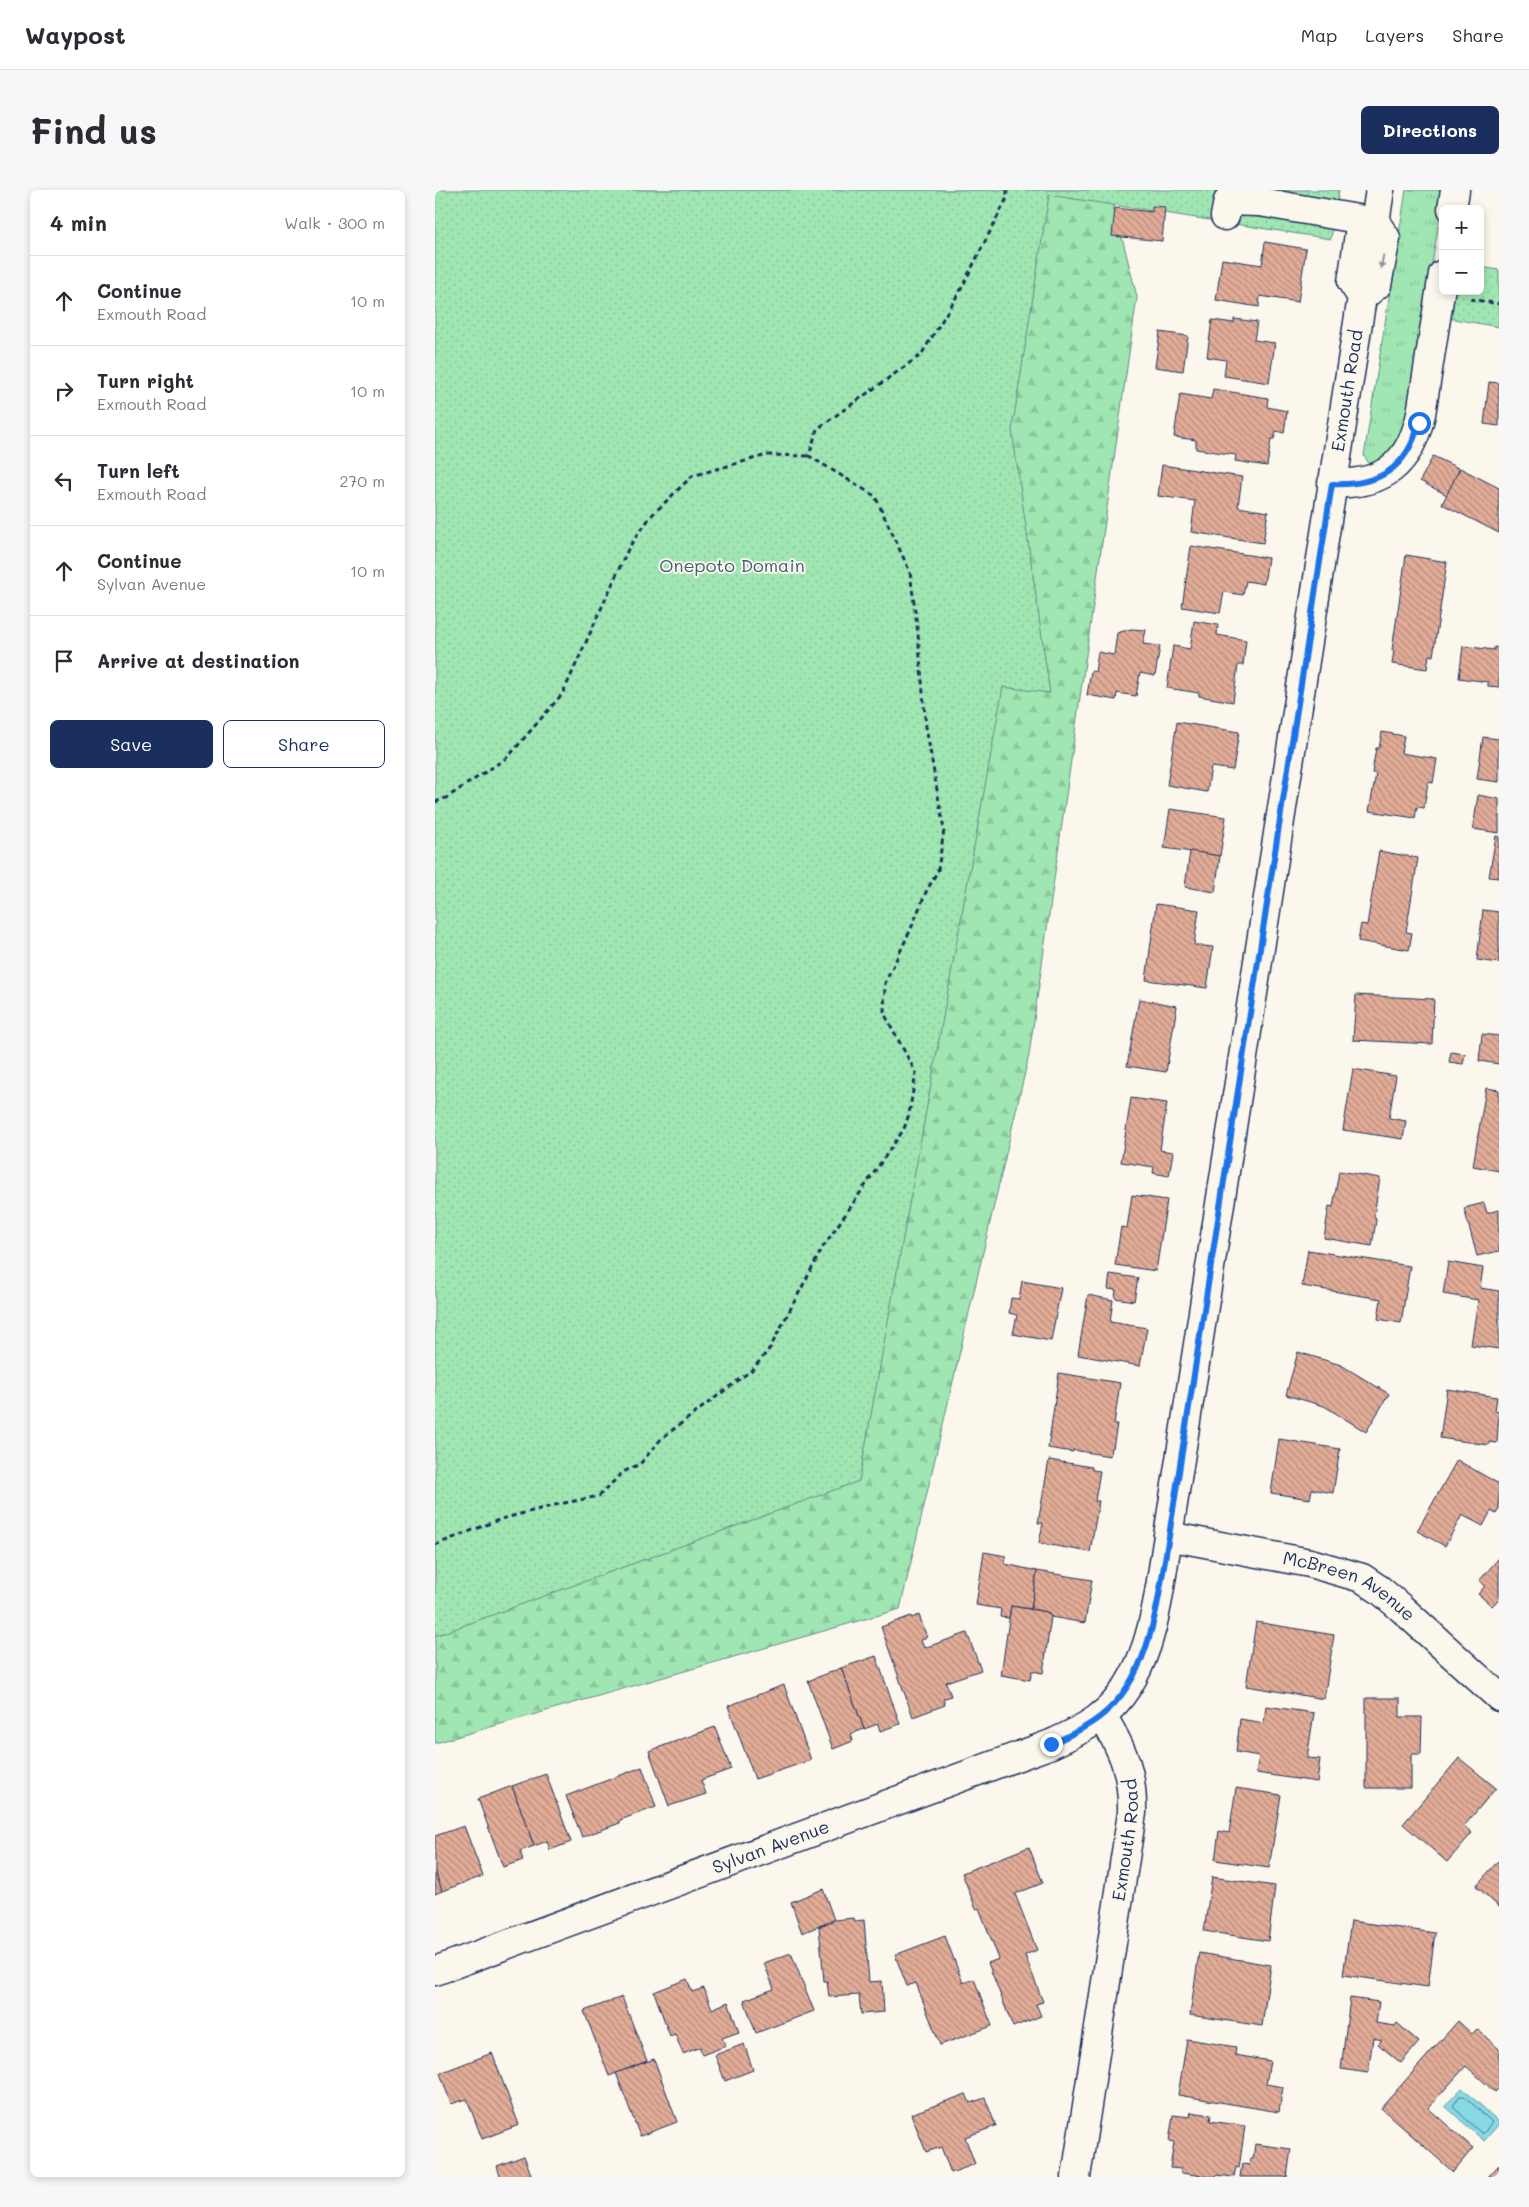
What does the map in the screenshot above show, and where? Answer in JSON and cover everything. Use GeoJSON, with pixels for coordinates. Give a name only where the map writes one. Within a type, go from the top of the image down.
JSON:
{"type":"FeatureCollection","features":[{"type":"Feature","properties":{"kind":"main road"},"geometry":{"type":"LineString","coordinates":[[1225,202],[1260,202],[1375,222],[1380,190]]}},
{"type":"Feature","properties":{"kind":"main road"},"geometry":{"type":"LineString","coordinates":[[1453,205],[1455,190]]}},
{"type":"Feature","properties":{"kind":"main road","name":"Exmouth Road"},"geometry":{"type":"LineString","coordinates":[[1076,2177],[1132,1813],[1132,1793],[1125,1757],[1102,1715],[1118,1699],[1131,1681],[1142,1657],[1153,1623],[1169,1536],[1362,297],[1352,282],[1359,234],[1375,222]]}},
{"type":"Feature","properties":{"kind":"main road"},"geometry":{"type":"LineString","coordinates":[[1332,484],[1358,484],[1379,478],[1402,459],[1410,445],[1417,431],[1421,414],[1440,295]]}},
{"type":"Feature","properties":{"kind":"main road","name":"McBreen Avenue"},"geometry":{"type":"LineString","coordinates":[[1169,1536],[1310,1563],[1362,1578],[1400,1607],[1499,1697]]}},
{"type":"Feature","properties":{"kind":"main road","name":"Sylvan Avenue"},"geometry":{"type":"LineString","coordinates":[[435,1970],[1051,1744],[1079,1731],[1102,1715]]}},
{"type":"Feature","properties":{"kind":"path"},"geometry":{"type":"LineString","coordinates":[[809,456],[817,429],[921,355],[960,291],[1007,198],[1007,190]]}},
{"type":"Feature","properties":{"kind":"path"},"geometry":{"type":"LineString","coordinates":[[435,802],[446,798],[508,757],[563,693],[629,547],[651,516],[692,476],[767,455],[809,456],[875,496],[910,572],[918,634],[926,727],[944,830],[938,870],[926,892],[885,983],[884,1013],[916,1073],[909,1114],[904,1129],[823,1247],[770,1348],[753,1369],[662,1438],[640,1464],[623,1472],[599,1496],[501,1519],[436,1545]]}},
{"type":"Feature","properties":{"kind":"green space","name":"Onepoto Domain"},"geometry":{"type":"Polygon","coordinates":[[[435,190],[1339,190],[1331,239],[1049,195],[1012,430],[1050,693],[1003,687],[859,1481],[435,1636],[435,190]]]}},
{"type":"Feature","properties":{"kind":"green space","name":"Onepoto Domain"},"geometry":{"type":"Polygon","coordinates":[[[629,190],[1110,190],[1137,297],[1029,1055],[900,1609],[435,1743],[435,1508],[629,190]]]}},
{"type":"Feature","properties":{"kind":"green space"},"geometry":{"type":"Polygon","coordinates":[[[1406,190],[1444,190],[1442,205],[1439,205],[1439,221],[1407,421],[1398,440],[1381,461],[1375,465],[1370,465],[1364,456],[1406,190]]]}},
{"type":"Feature","properties":{"kind":"green space"},"geometry":{"type":"Polygon","coordinates":[[[1484,268],[1499,270],[1499,327],[1448,318],[1451,295],[1484,295],[1484,268]]]}},
{"type":"Feature","properties":{"kind":"water"},"geometry":{"type":"Polygon","coordinates":[[[1462,2088],[1499,2122],[1484,2141],[1445,2106],[1462,2088]]]}},
{"type":"Feature","properties":{"kind":"building"},"geometry":{"type":"Polygon","coordinates":[[[1152,206],[1165,207],[1162,241],[1112,236],[1115,208],[1152,212],[1152,206]]]}},
{"type":"Feature","properties":{"kind":"building"},"geometry":{"type":"Polygon","coordinates":[[[1265,242],[1306,249],[1298,302],[1260,296],[1259,307],[1216,300],[1222,259],[1262,265],[1265,242]]]}},
{"type":"Feature","properties":{"kind":"building"},"geometry":{"type":"Polygon","coordinates":[[[1234,319],[1257,322],[1254,340],[1275,343],[1269,383],[1224,376],[1226,360],[1207,357],[1212,320],[1234,323],[1234,319]]]}},
{"type":"Feature","properties":{"kind":"building"},"geometry":{"type":"Polygon","coordinates":[[[1160,332],[1188,336],[1183,371],[1155,367],[1160,332]]]}},
{"type":"Feature","properties":{"kind":"building"},"geometry":{"type":"Polygon","coordinates":[[[1489,382],[1499,383],[1499,426],[1484,424],[1489,382]]]}},
{"type":"Feature","properties":{"kind":"building"},"geometry":{"type":"Polygon","coordinates":[[[1213,389],[1268,398],[1267,407],[1287,411],[1284,433],[1276,431],[1274,439],[1271,439],[1267,466],[1235,461],[1236,455],[1196,449],[1196,440],[1174,437],[1180,394],[1211,399],[1213,389]]]}},
{"type":"Feature","properties":{"kind":"building"},"geometry":{"type":"Polygon","coordinates":[[[1433,456],[1460,469],[1447,495],[1420,481],[1433,456]]]}},
{"type":"Feature","properties":{"kind":"building"},"geometry":{"type":"Polygon","coordinates":[[[1162,465],[1242,477],[1238,507],[1268,512],[1263,543],[1191,532],[1195,501],[1158,496],[1162,465]]]}},
{"type":"Feature","properties":{"kind":"building"},"geometry":{"type":"Polygon","coordinates":[[[1460,468],[1499,488],[1499,533],[1442,504],[1460,468]]]}},
{"type":"Feature","properties":{"kind":"building"},"geometry":{"type":"Polygon","coordinates":[[[1191,546],[1268,558],[1264,584],[1246,581],[1243,595],[1224,592],[1220,613],[1182,607],[1191,546]]]}},
{"type":"Feature","properties":{"kind":"building"},"geometry":{"type":"Polygon","coordinates":[[[1406,555],[1447,562],[1433,656],[1429,655],[1427,669],[1392,664],[1394,650],[1392,650],[1406,555]]]}},
{"type":"Feature","properties":{"kind":"building"},"geometry":{"type":"Polygon","coordinates":[[[1194,621],[1218,625],[1217,635],[1246,640],[1243,665],[1238,665],[1233,702],[1199,696],[1199,693],[1167,688],[1173,646],[1190,649],[1194,621]]]}},
{"type":"Feature","properties":{"kind":"building"},"geometry":{"type":"Polygon","coordinates":[[[1131,629],[1146,630],[1143,644],[1160,646],[1155,676],[1140,673],[1136,696],[1117,693],[1116,700],[1087,695],[1091,671],[1095,672],[1098,652],[1114,655],[1117,633],[1131,629]]]}},
{"type":"Feature","properties":{"kind":"building"},"geometry":{"type":"Polygon","coordinates":[[[1463,646],[1494,650],[1494,647],[1499,648],[1499,687],[1488,686],[1488,682],[1459,678],[1463,646]]]}},
{"type":"Feature","properties":{"kind":"building"},"geometry":{"type":"Polygon","coordinates":[[[1177,722],[1239,732],[1233,770],[1211,767],[1207,792],[1167,785],[1177,722]]]}},
{"type":"Feature","properties":{"kind":"building"},"geometry":{"type":"Polygon","coordinates":[[[1382,732],[1404,736],[1401,753],[1437,759],[1433,783],[1428,782],[1424,808],[1417,807],[1415,818],[1369,811],[1376,774],[1372,773],[1376,748],[1379,748],[1382,732]]]}},
{"type":"Feature","properties":{"kind":"building"},"geometry":{"type":"Polygon","coordinates":[[[1483,737],[1499,739],[1499,782],[1477,779],[1483,737]]]}},
{"type":"Feature","properties":{"kind":"building"},"geometry":{"type":"Polygon","coordinates":[[[1478,795],[1499,799],[1499,833],[1473,829],[1478,795]]]}},
{"type":"Feature","properties":{"kind":"building"},"geometry":{"type":"Polygon","coordinates":[[[1170,809],[1226,817],[1220,856],[1164,848],[1170,809]]]}},
{"type":"Feature","properties":{"kind":"building"},"geometry":{"type":"Polygon","coordinates":[[[1496,836],[1499,837],[1499,878],[1489,877],[1496,836]]]}},
{"type":"Feature","properties":{"kind":"building"},"geometry":{"type":"Polygon","coordinates":[[[1190,851],[1220,856],[1215,892],[1185,887],[1190,851]]]}},
{"type":"Feature","properties":{"kind":"building"},"geometry":{"type":"Polygon","coordinates":[[[1379,851],[1418,858],[1406,932],[1412,933],[1409,950],[1358,941],[1361,924],[1367,925],[1379,851]]]}},
{"type":"Feature","properties":{"kind":"building"},"geometry":{"type":"Polygon","coordinates":[[[1156,904],[1199,910],[1194,945],[1213,947],[1207,988],[1146,980],[1156,904]]]}},
{"type":"Feature","properties":{"kind":"building"},"geometry":{"type":"Polygon","coordinates":[[[1483,910],[1499,912],[1499,963],[1477,960],[1483,910]]]}},
{"type":"Feature","properties":{"kind":"building"},"geometry":{"type":"Polygon","coordinates":[[[1356,995],[1434,999],[1432,1044],[1353,1040],[1356,995]]]}},
{"type":"Feature","properties":{"kind":"building"},"geometry":{"type":"Polygon","coordinates":[[[1139,999],[1177,1006],[1166,1072],[1127,1066],[1139,999]]]}},
{"type":"Feature","properties":{"kind":"building"},"geometry":{"type":"Polygon","coordinates":[[[1482,1034],[1499,1036],[1499,1064],[1479,1061],[1482,1034]]]}},
{"type":"Feature","properties":{"kind":"building"},"geometry":{"type":"Polygon","coordinates":[[[1451,1052],[1465,1054],[1463,1064],[1449,1062],[1451,1052]]]}},
{"type":"Feature","properties":{"kind":"building"},"geometry":{"type":"Polygon","coordinates":[[[1353,1069],[1396,1076],[1389,1118],[1406,1121],[1403,1139],[1343,1130],[1353,1069]]]}},
{"type":"Feature","properties":{"kind":"building"},"geometry":{"type":"Polygon","coordinates":[[[1486,1088],[1499,1090],[1499,1171],[1473,1166],[1486,1088]]]}},
{"type":"Feature","properties":{"kind":"building"},"geometry":{"type":"Polygon","coordinates":[[[1131,1098],[1167,1103],[1160,1150],[1173,1152],[1169,1176],[1153,1173],[1154,1167],[1121,1162],[1131,1098]]]}},
{"type":"Feature","properties":{"kind":"building"},"geometry":{"type":"Polygon","coordinates":[[[1339,1171],[1380,1178],[1374,1215],[1376,1220],[1372,1246],[1324,1238],[1329,1206],[1333,1207],[1339,1171]]]}},
{"type":"Feature","properties":{"kind":"building"},"geometry":{"type":"Polygon","coordinates":[[[1132,1195],[1167,1200],[1156,1271],[1115,1265],[1121,1227],[1127,1228],[1132,1195]]]}},
{"type":"Feature","properties":{"kind":"building"},"geometry":{"type":"Polygon","coordinates":[[[1484,1203],[1487,1213],[1499,1210],[1499,1251],[1477,1256],[1464,1208],[1484,1203]]]}},
{"type":"Feature","properties":{"kind":"building"},"geometry":{"type":"Polygon","coordinates":[[[1308,1250],[1410,1266],[1401,1323],[1378,1319],[1381,1299],[1302,1286],[1308,1250]]]}},
{"type":"Feature","properties":{"kind":"building"},"geometry":{"type":"Polygon","coordinates":[[[1448,1262],[1483,1268],[1480,1288],[1499,1291],[1499,1349],[1471,1345],[1478,1300],[1443,1294],[1448,1262]]]}},
{"type":"Feature","properties":{"kind":"building"},"geometry":{"type":"Polygon","coordinates":[[[1110,1274],[1138,1278],[1134,1301],[1115,1298],[1116,1290],[1108,1289],[1110,1274]]]}},
{"type":"Feature","properties":{"kind":"building"},"geometry":{"type":"Polygon","coordinates":[[[1022,1281],[1061,1288],[1051,1341],[1013,1334],[1017,1315],[1009,1313],[1011,1298],[1019,1299],[1022,1281]]]}},
{"type":"Feature","properties":{"kind":"building"},"geometry":{"type":"Polygon","coordinates":[[[1088,1295],[1113,1300],[1110,1322],[1147,1328],[1140,1366],[1078,1355],[1088,1295]]]}},
{"type":"Feature","properties":{"kind":"building"},"geometry":{"type":"Polygon","coordinates":[[[1298,1352],[1341,1365],[1389,1394],[1366,1432],[1324,1406],[1286,1395],[1298,1352]]]}},
{"type":"Feature","properties":{"kind":"building"},"geometry":{"type":"Polygon","coordinates":[[[1059,1373],[1120,1383],[1114,1424],[1117,1424],[1110,1456],[1048,1448],[1059,1373]]]}},
{"type":"Feature","properties":{"kind":"building"},"geometry":{"type":"Polygon","coordinates":[[[1447,1389],[1497,1397],[1495,1411],[1499,1412],[1497,1443],[1489,1442],[1489,1445],[1440,1438],[1447,1389]]]}},
{"type":"Feature","properties":{"kind":"building"},"geometry":{"type":"Polygon","coordinates":[[[1279,1439],[1340,1449],[1333,1493],[1312,1489],[1310,1499],[1271,1493],[1279,1439]]]}},
{"type":"Feature","properties":{"kind":"building"},"geometry":{"type":"Polygon","coordinates":[[[1049,1460],[1092,1467],[1092,1470],[1100,1471],[1095,1501],[1099,1501],[1090,1552],[1039,1543],[1043,1523],[1038,1523],[1049,1460]]]}},
{"type":"Feature","properties":{"kind":"building"},"geometry":{"type":"Polygon","coordinates":[[[1457,1460],[1499,1484],[1499,1509],[1496,1514],[1491,1511],[1483,1526],[1462,1515],[1445,1546],[1417,1531],[1457,1460]]]}},
{"type":"Feature","properties":{"kind":"building"},"geometry":{"type":"Polygon","coordinates":[[[984,1552],[1006,1556],[1005,1564],[1037,1571],[1031,1609],[1011,1606],[1009,1618],[1000,1617],[1001,1609],[976,1605],[984,1552]]]}},
{"type":"Feature","properties":{"kind":"building"},"geometry":{"type":"Polygon","coordinates":[[[1499,1558],[1499,1599],[1492,1606],[1478,1594],[1485,1586],[1479,1581],[1499,1558]]]}},
{"type":"Feature","properties":{"kind":"building"},"geometry":{"type":"Polygon","coordinates":[[[1037,1571],[1092,1580],[1085,1623],[1051,1617],[1047,1612],[1031,1609],[1037,1571]]]}},
{"type":"Feature","properties":{"kind":"building"},"geometry":{"type":"Polygon","coordinates":[[[1011,1606],[1047,1612],[1051,1617],[1043,1673],[1032,1671],[1030,1680],[1001,1675],[1011,1606]]]}},
{"type":"Feature","properties":{"kind":"building"},"geometry":{"type":"Polygon","coordinates":[[[919,1615],[927,1637],[921,1640],[924,1648],[967,1633],[981,1670],[946,1682],[951,1696],[943,1699],[945,1705],[913,1717],[881,1627],[919,1615]]]}},
{"type":"Feature","properties":{"kind":"building"},"geometry":{"type":"Polygon","coordinates":[[[1256,1622],[1334,1635],[1324,1699],[1246,1686],[1256,1622]]]}},
{"type":"Feature","properties":{"kind":"building"},"geometry":{"type":"Polygon","coordinates":[[[876,1656],[900,1724],[880,1731],[878,1724],[864,1729],[841,1668],[876,1656]]]}},
{"type":"Feature","properties":{"kind":"building"},"geometry":{"type":"Polygon","coordinates":[[[841,1668],[864,1729],[851,1734],[853,1741],[833,1749],[808,1681],[841,1668]]]}},
{"type":"Feature","properties":{"kind":"building"},"geometry":{"type":"Polygon","coordinates":[[[784,1685],[811,1760],[755,1779],[728,1706],[784,1685]]]}},
{"type":"Feature","properties":{"kind":"building"},"geometry":{"type":"Polygon","coordinates":[[[1366,1698],[1400,1698],[1400,1717],[1422,1717],[1421,1754],[1411,1754],[1411,1788],[1366,1788],[1366,1698]]]}},
{"type":"Feature","properties":{"kind":"building"},"geometry":{"type":"Polygon","coordinates":[[[1266,1706],[1314,1713],[1307,1758],[1320,1759],[1317,1782],[1256,1773],[1259,1756],[1236,1752],[1240,1719],[1264,1723],[1266,1706]]]}},
{"type":"Feature","properties":{"kind":"building"},"geometry":{"type":"Polygon","coordinates":[[[715,1727],[731,1769],[701,1780],[706,1794],[669,1806],[649,1751],[715,1727]]]}},
{"type":"Feature","properties":{"kind":"building"},"geometry":{"type":"Polygon","coordinates":[[[1459,1758],[1496,1788],[1464,1826],[1472,1833],[1447,1862],[1403,1824],[1459,1758]]]}},
{"type":"Feature","properties":{"kind":"building"},"geometry":{"type":"Polygon","coordinates":[[[642,1767],[656,1807],[582,1837],[566,1796],[642,1767]]]}},
{"type":"Feature","properties":{"kind":"building"},"geometry":{"type":"Polygon","coordinates":[[[546,1774],[571,1842],[550,1850],[547,1841],[534,1846],[512,1786],[546,1774]]]}},
{"type":"Feature","properties":{"kind":"building"},"geometry":{"type":"Polygon","coordinates":[[[512,1786],[534,1846],[520,1851],[523,1860],[503,1867],[478,1799],[512,1786]]]}},
{"type":"Feature","properties":{"kind":"building"},"geometry":{"type":"Polygon","coordinates":[[[1236,1788],[1281,1795],[1269,1868],[1215,1860],[1219,1831],[1229,1833],[1236,1788]]]}},
{"type":"Feature","properties":{"kind":"building"},"geometry":{"type":"Polygon","coordinates":[[[464,1826],[483,1876],[442,1891],[435,1871],[435,1836],[464,1826]]]}},
{"type":"Feature","properties":{"kind":"building"},"geometry":{"type":"Polygon","coordinates":[[[1029,1847],[1043,1883],[1015,1894],[1037,1950],[1025,1955],[1043,2002],[1036,2004],[1041,2016],[1013,2027],[988,1963],[999,1959],[979,1908],[976,1909],[962,1873],[1029,1847]]]}},
{"type":"Feature","properties":{"kind":"building"},"geometry":{"type":"Polygon","coordinates":[[[1499,1860],[1499,1907],[1476,1886],[1499,1860]]]}},
{"type":"Feature","properties":{"kind":"building"},"geometry":{"type":"Polygon","coordinates":[[[435,1871],[442,1891],[435,1894],[435,1871]]]}},
{"type":"Feature","properties":{"kind":"building"},"geometry":{"type":"Polygon","coordinates":[[[1212,1877],[1275,1886],[1268,1941],[1204,1931],[1212,1877]]]}},
{"type":"Feature","properties":{"kind":"building"},"geometry":{"type":"Polygon","coordinates":[[[823,1889],[834,1920],[802,1933],[791,1902],[823,1889]]]}},
{"type":"Feature","properties":{"kind":"building"},"geometry":{"type":"Polygon","coordinates":[[[854,1918],[855,1921],[864,1920],[869,1982],[882,1981],[884,2012],[861,2014],[859,1995],[829,1997],[827,1981],[824,1981],[819,1927],[834,1920],[854,1918]]]}},
{"type":"Feature","properties":{"kind":"building"},"geometry":{"type":"Polygon","coordinates":[[[1351,1921],[1435,1933],[1428,1987],[1343,1975],[1351,1921]]]}},
{"type":"Feature","properties":{"kind":"building"},"geometry":{"type":"Polygon","coordinates":[[[945,1936],[963,1983],[974,1979],[992,2026],[940,2045],[916,1983],[907,1986],[895,1955],[945,1936]]]}},
{"type":"Feature","properties":{"kind":"building"},"geometry":{"type":"Polygon","coordinates":[[[791,1953],[814,2011],[756,2033],[744,2000],[774,1989],[764,1963],[791,1953]]]}},
{"type":"Feature","properties":{"kind":"building"},"geometry":{"type":"Polygon","coordinates":[[[1199,1953],[1271,1965],[1262,2026],[1190,2015],[1199,1953]]]}},
{"type":"Feature","properties":{"kind":"building"},"geometry":{"type":"Polygon","coordinates":[[[687,1979],[692,1992],[704,1988],[712,2009],[728,2002],[739,2032],[722,2038],[726,2046],[702,2055],[700,2047],[683,2054],[675,2034],[670,2036],[654,1992],[687,1979]]]}},
{"type":"Feature","properties":{"kind":"building"},"geometry":{"type":"Polygon","coordinates":[[[622,1997],[647,2061],[609,2076],[584,2011],[622,1997]]]}},
{"type":"Feature","properties":{"kind":"building"},"geometry":{"type":"Polygon","coordinates":[[[1350,1998],[1379,2002],[1376,2023],[1395,2026],[1397,2023],[1419,2042],[1401,2063],[1378,2044],[1382,2040],[1373,2038],[1368,2073],[1341,2069],[1350,1998]]]}},
{"type":"Feature","properties":{"kind":"building"},"geometry":{"type":"Polygon","coordinates":[[[1458,2021],[1472,2034],[1477,2029],[1499,2049],[1499,2088],[1495,2092],[1466,2066],[1428,2108],[1473,2148],[1453,2172],[1381,2108],[1458,2021]]]}},
{"type":"Feature","properties":{"kind":"building"},"geometry":{"type":"Polygon","coordinates":[[[1187,2039],[1236,2047],[1235,2055],[1270,2061],[1266,2084],[1283,2087],[1279,2112],[1178,2095],[1187,2039]]]}},
{"type":"Feature","properties":{"kind":"building"},"geometry":{"type":"Polygon","coordinates":[[[744,2044],[753,2070],[725,2081],[715,2055],[744,2044]]]}},
{"type":"Feature","properties":{"kind":"building"},"geometry":{"type":"Polygon","coordinates":[[[492,2053],[519,2125],[482,2139],[467,2099],[451,2104],[440,2073],[492,2053]]]}},
{"type":"Feature","properties":{"kind":"building"},"geometry":{"type":"Polygon","coordinates":[[[654,2059],[677,2122],[640,2136],[616,2073],[654,2059]]]}},
{"type":"Feature","properties":{"kind":"building"},"geometry":{"type":"Polygon","coordinates":[[[966,2094],[970,2103],[985,2098],[996,2126],[965,2137],[975,2164],[951,2173],[941,2147],[926,2152],[911,2114],[966,2094]]]}},
{"type":"Feature","properties":{"kind":"building"},"geometry":{"type":"Polygon","coordinates":[[[1191,2112],[1211,2115],[1210,2121],[1245,2126],[1239,2168],[1236,2167],[1234,2177],[1216,2175],[1216,2177],[1211,2177],[1181,2173],[1181,2169],[1170,2168],[1174,2142],[1169,2141],[1173,2115],[1190,2117],[1191,2112]]]}},
{"type":"Feature","properties":{"kind":"building"},"geometry":{"type":"Polygon","coordinates":[[[1255,2144],[1291,2149],[1287,2177],[1240,2177],[1242,2164],[1249,2165],[1250,2159],[1253,2159],[1255,2144]]]}},
{"type":"Feature","properties":{"kind":"building"},"geometry":{"type":"Polygon","coordinates":[[[524,2156],[532,2177],[499,2177],[497,2166],[524,2156]]]}},
{"type":"Feature","properties":{"kind":"building"},"geometry":{"type":"Polygon","coordinates":[[[1499,2165],[1499,2177],[1488,2177],[1499,2165]]]}},
{"type":"Feature","properties":{"kind":"route"},"geometry":{"type":"LineString","coordinates":[[1051,1744],[1079,1731],[1102,1715],[1118,1699],[1131,1681],[1142,1657],[1153,1623],[1169,1536],[1332,484],[1364,483],[1379,478],[1391,470],[1402,459],[1417,431],[1419,423]]}}]}
